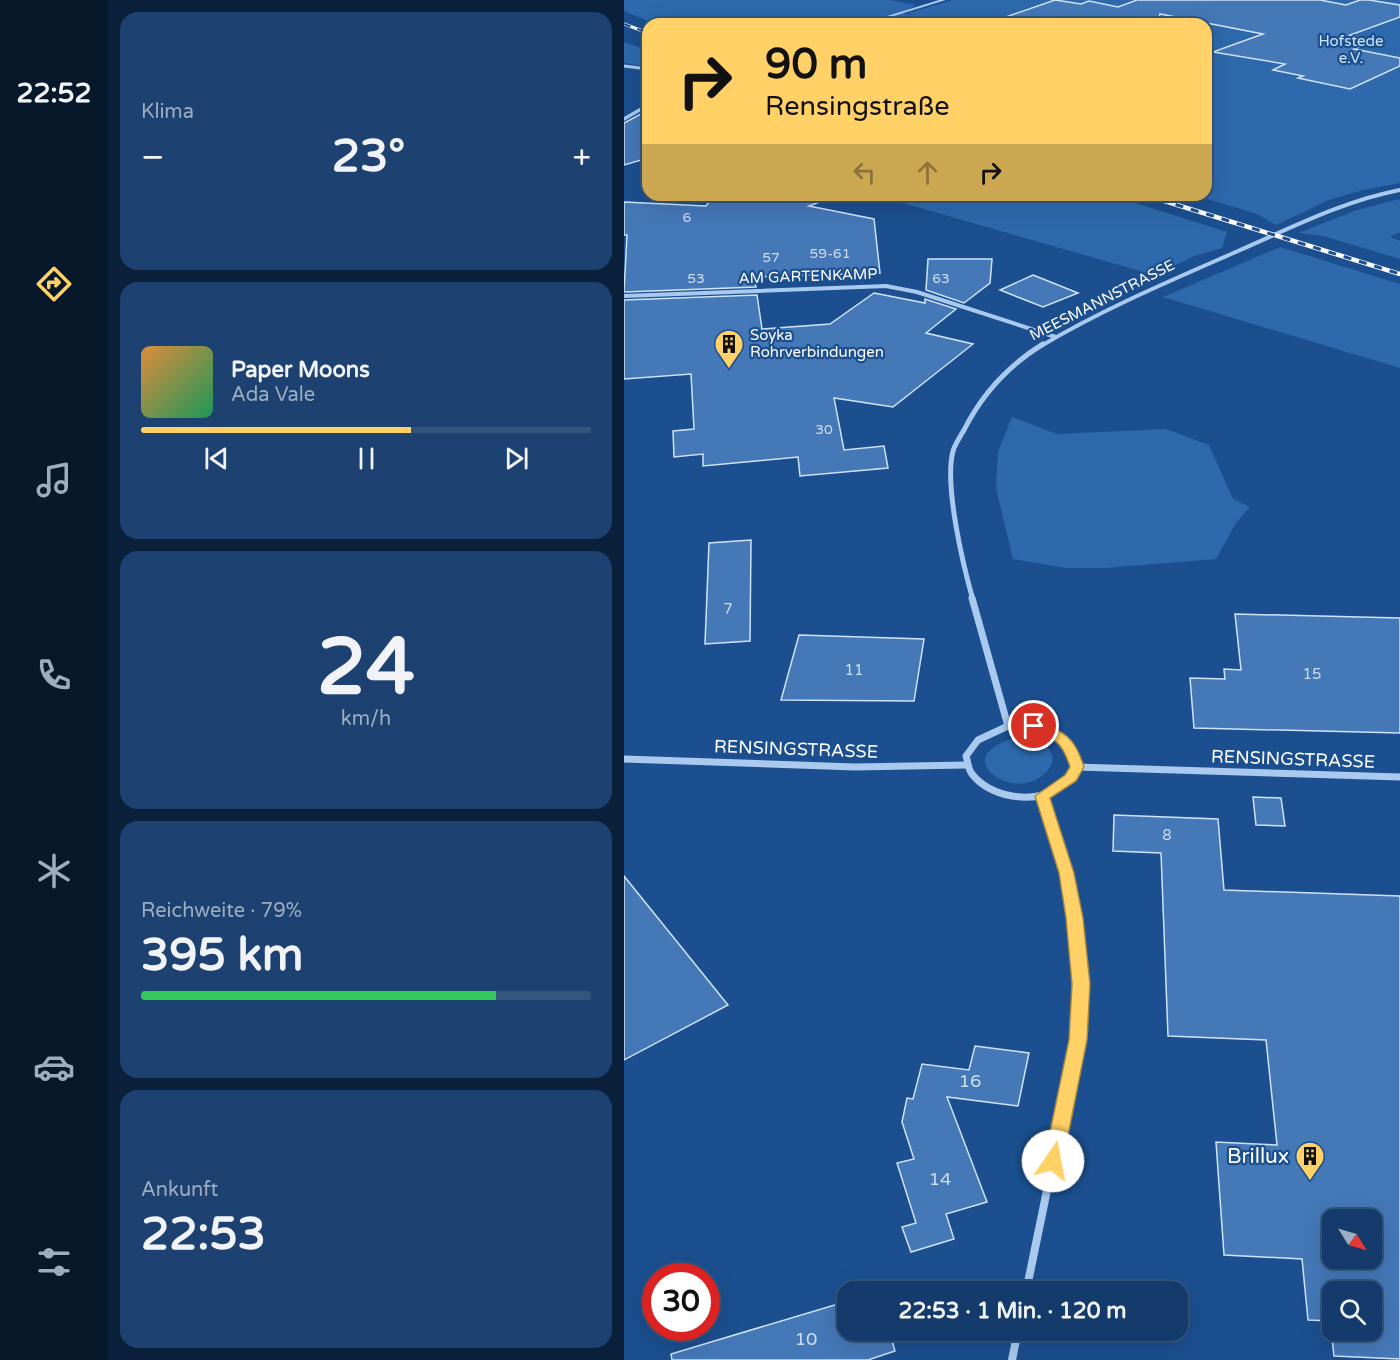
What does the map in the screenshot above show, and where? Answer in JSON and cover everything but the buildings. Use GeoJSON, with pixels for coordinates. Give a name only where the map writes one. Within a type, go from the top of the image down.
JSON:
{"type":"FeatureCollection","features":[{"type":"Feature","properties":{"kind":"street"},"geometry":{"type":"LineString","coordinates":[[883,18],[944,0]]}},
{"type":"Feature","properties":{"kind":"street"},"geometry":{"type":"LineString","coordinates":[[624,66],[642,68]]}},
{"type":"Feature","properties":{"kind":"street"},"geometry":{"type":"LineString","coordinates":[[624,118],[642,108]]}},
{"type":"Feature","properties":{"kind":"street","name":"MEESMANNSTRASSE"},"geometry":{"type":"LineString","coordinates":[[1008,726],[971,594],[951,498],[953,451],[973,412],[997,381],[1024,356],[1056,337],[1161,285],[1333,209],[1374,195],[1400,190]]}},
{"type":"Feature","properties":{"kind":"street","name":"AM GARTENKAMP"},"geometry":{"type":"LineString","coordinates":[[624,296],[886,286],[917,292],[1056,337]]}},
{"type":"Feature","properties":{"kind":"street"},"geometry":{"type":"LineString","coordinates":[[1008,726],[1034,726],[1057,734],[1071,748],[1077,767],[1071,778],[1042,796],[1018,796],[990,790],[974,779],[966,765],[967,752],[975,740],[990,731],[1008,726]]}},
{"type":"Feature","properties":{"kind":"street","name":"RENSINGSTRASSE"},"geometry":{"type":"LineString","coordinates":[[624,759],[855,767],[966,765]]}},
{"type":"Feature","properties":{"kind":"street","name":"RENSINGSTRASSE"},"geometry":{"type":"LineString","coordinates":[[1077,767],[1400,777]]}},
{"type":"Feature","properties":{"kind":"street"},"geometry":{"type":"LineString","coordinates":[[1028,1281],[1078,1040],[1081,984],[1075,918],[1066,873],[1042,796]]}},
{"type":"Feature","properties":{"kind":"street"},"geometry":{"type":"LineString","coordinates":[[1012,1360],[1016,1341]]}},
{"type":"Feature","properties":{"kind":"green space","name":"Hofstede e.V."},"geometry":{"type":"Polygon","coordinates":[[[624,0],[890,0],[916,5],[901,13],[913,15],[908,13],[953,0],[1400,0],[1400,183],[1363,190],[1329,200],[1276,225],[1257,214],[1212,200],[1212,18],[642,19],[624,11],[624,0]]]}},
{"type":"Feature","properties":{"kind":"green space"},"geometry":{"type":"Polygon","coordinates":[[[624,42],[642,48],[642,66],[624,63],[624,42]]]}},
{"type":"Feature","properties":{"kind":"green space"},"geometry":{"type":"Polygon","coordinates":[[[1400,199],[1400,232],[1390,237],[1400,241],[1400,259],[1323,236],[1298,233],[1357,210],[1400,199]]]}},
{"type":"Feature","properties":{"kind":"green space"},"geometry":{"type":"Polygon","coordinates":[[[896,201],[1130,201],[1227,232],[1222,248],[1195,256],[1154,275],[896,201]]]}},
{"type":"Feature","properties":{"kind":"green space"},"geometry":{"type":"Polygon","coordinates":[[[1280,247],[1400,284],[1400,368],[1163,297],[1280,247]]]}},
{"type":"Feature","properties":{"kind":"green space"},"geometry":{"type":"Polygon","coordinates":[[[1012,417],[1057,434],[1166,429],[1209,445],[1233,499],[1250,507],[1236,523],[1216,559],[1105,568],[1065,568],[1013,559],[996,488],[998,452],[1012,417]]]}},
{"type":"Feature","properties":{"kind":"green space"},"geometry":{"type":"Polygon","coordinates":[[[1012,739],[1035,742],[1048,749],[1052,758],[1049,768],[1040,777],[1027,783],[1012,783],[995,776],[988,770],[985,758],[988,753],[999,744],[1012,739]]]}},
{"type":"Feature","properties":{"kind":"railway"},"geometry":{"type":"LineString","coordinates":[[624,24],[642,31]]}},
{"type":"Feature","properties":{"kind":"railway"},"geometry":{"type":"LineString","coordinates":[[1164,201],[1400,274]]}},
{"type":"Feature","properties":{"kind":"place","name":"Soyka Rohrverbindungen"},"geometry":{"type":"Point","coordinates":[729,370]}},
{"type":"Feature","properties":{"kind":"place","name":"Brillux"},"geometry":{"type":"Point","coordinates":[1310,1182]}},
{"type":"Feature","properties":{"kind":"route"},"geometry":{"type":"LineString","coordinates":[[1034,726],[1057,734],[1071,748],[1077,767],[1071,778],[1042,796],[1066,873],[1075,918],[1081,984],[1078,1040],[1053,1161]]}}]}
